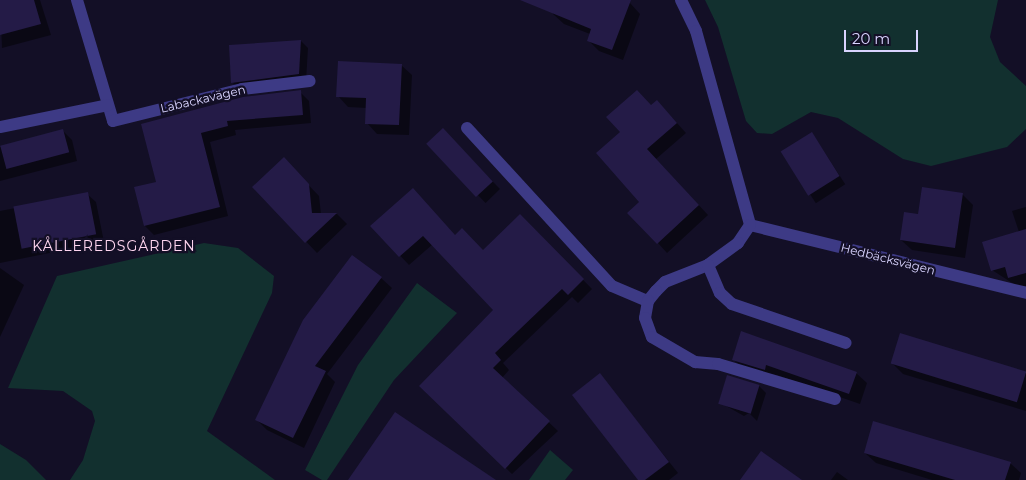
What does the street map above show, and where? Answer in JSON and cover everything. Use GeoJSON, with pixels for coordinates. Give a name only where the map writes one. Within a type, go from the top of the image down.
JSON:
{"type":"FeatureCollection","features":[{"type":"Feature","properties":{"kind":"street","name":"Labackavägen"},"geometry":{"type":"LineString","coordinates":[[77,0],[113,121],[242,88],[310,81]]}},
{"type":"Feature","properties":{"kind":"street"},"geometry":{"type":"LineString","coordinates":[[681,0],[696,31],[750,225],[738,243],[708,266],[666,282],[648,301],[646,318],[652,337],[695,362],[718,364],[835,400]]}},
{"type":"Feature","properties":{"kind":"street"},"geometry":{"type":"LineString","coordinates":[[0,127],[108,105]]}},
{"type":"Feature","properties":{"kind":"street"},"geometry":{"type":"LineString","coordinates":[[467,128],[612,286],[648,301]]}},
{"type":"Feature","properties":{"kind":"street","name":"Hedbäcksvägen"},"geometry":{"type":"LineString","coordinates":[[750,225],[1026,293]]}},
{"type":"Feature","properties":{"kind":"street"},"geometry":{"type":"LineString","coordinates":[[708,266],[720,293],[732,304],[846,343]]}},
{"type":"Feature","properties":{"kind":"green space"},"geometry":{"type":"Polygon","coordinates":[[[705,0],[998,0],[990,37],[1000,62],[1026,86],[1026,129],[1007,147],[931,166],[903,159],[838,118],[811,112],[772,134],[757,133],[746,121],[718,27],[705,0]]]}},
{"type":"Feature","properties":{"kind":"green space"},"geometry":{"type":"Polygon","coordinates":[[[204,243],[238,248],[274,276],[272,293],[207,431],[275,480],[70,480],[83,460],[95,421],[92,411],[63,391],[8,388],[57,276],[204,243]]]}},
{"type":"Feature","properties":{"kind":"green space"},"geometry":{"type":"Polygon","coordinates":[[[417,283],[457,313],[394,380],[327,480],[322,480],[305,470],[358,365],[417,283]]]}},
{"type":"Feature","properties":{"kind":"green space"},"geometry":{"type":"Polygon","coordinates":[[[0,444],[26,460],[46,480],[0,480],[0,444]]]}},
{"type":"Feature","properties":{"kind":"green space"},"geometry":{"type":"Polygon","coordinates":[[[550,450],[573,470],[565,480],[529,480],[550,450]]]}},
{"type":"Feature","properties":{"kind":"building"},"geometry":{"type":"Polygon","coordinates":[[[0,0],[34,0],[41,24],[0,35],[0,0]]]}},
{"type":"Feature","properties":{"kind":"building"},"geometry":{"type":"Polygon","coordinates":[[[520,0],[631,0],[612,50],[587,41],[591,29],[520,0]]]}},
{"type":"Feature","properties":{"kind":"building"},"geometry":{"type":"Polygon","coordinates":[[[301,40],[299,74],[231,83],[229,45],[301,40]]]}},
{"type":"Feature","properties":{"kind":"building"},"geometry":{"type":"Polygon","coordinates":[[[338,61],[402,64],[399,125],[365,124],[366,98],[336,97],[338,61]]]}},
{"type":"Feature","properties":{"kind":"building"},"geometry":{"type":"Polygon","coordinates":[[[301,90],[303,115],[227,121],[228,126],[201,133],[220,207],[144,226],[134,187],[156,182],[141,124],[243,97],[301,90]]]}},
{"type":"Feature","properties":{"kind":"building"},"geometry":{"type":"Polygon","coordinates":[[[637,90],[651,105],[657,100],[677,123],[647,149],[699,205],[657,244],[627,213],[639,202],[596,153],[620,132],[606,117],[637,90]]]}},
{"type":"Feature","properties":{"kind":"building"},"geometry":{"type":"Polygon","coordinates":[[[443,128],[493,181],[476,197],[426,144],[443,128]]]}},
{"type":"Feature","properties":{"kind":"building"},"geometry":{"type":"Polygon","coordinates":[[[63,129],[69,152],[6,169],[0,146],[63,129]]]}},
{"type":"Feature","properties":{"kind":"building"},"geometry":{"type":"Polygon","coordinates":[[[812,132],[840,176],[808,196],[781,152],[812,132]]]}},
{"type":"Feature","properties":{"kind":"building"},"geometry":{"type":"Polygon","coordinates":[[[284,157],[309,184],[312,213],[337,213],[305,243],[252,187],[284,157]]]}},
{"type":"Feature","properties":{"kind":"building"},"geometry":{"type":"Polygon","coordinates":[[[922,187],[963,193],[955,248],[900,240],[904,212],[918,214],[922,187]]]}},
{"type":"Feature","properties":{"kind":"building"},"geometry":{"type":"Polygon","coordinates":[[[413,188],[455,235],[462,228],[483,250],[520,214],[584,279],[568,295],[562,289],[495,353],[501,360],[493,368],[550,421],[505,469],[419,386],[493,310],[423,236],[399,257],[370,226],[413,188]]]}},
{"type":"Feature","properties":{"kind":"building"},"geometry":{"type":"Polygon","coordinates":[[[88,192],[96,234],[22,249],[13,207],[88,192]]]}},
{"type":"Feature","properties":{"kind":"building"},"geometry":{"type":"Polygon","coordinates":[[[1026,229],[1026,273],[1008,278],[1005,267],[991,271],[982,242],[1026,229]]]}},
{"type":"Feature","properties":{"kind":"building"},"geometry":{"type":"Polygon","coordinates":[[[352,255],[382,277],[315,366],[326,371],[293,438],[255,420],[303,320],[352,255]]]}},
{"type":"Feature","properties":{"kind":"building"},"geometry":{"type":"Polygon","coordinates":[[[741,331],[857,372],[849,394],[766,365],[765,370],[732,360],[741,331]]]}},
{"type":"Feature","properties":{"kind":"building"},"geometry":{"type":"Polygon","coordinates":[[[900,333],[1026,372],[1017,402],[891,364],[900,333]]]}},
{"type":"Feature","properties":{"kind":"building"},"geometry":{"type":"Polygon","coordinates":[[[600,373],[669,462],[645,480],[638,480],[572,395],[600,373]]]}},
{"type":"Feature","properties":{"kind":"building"},"geometry":{"type":"Polygon","coordinates":[[[727,375],[760,385],[751,414],[718,404],[727,375]]]}},
{"type":"Feature","properties":{"kind":"building"},"geometry":{"type":"Polygon","coordinates":[[[395,412],[496,480],[348,480],[395,412]]]}},
{"type":"Feature","properties":{"kind":"building"},"geometry":{"type":"Polygon","coordinates":[[[873,421],[1011,462],[1005,480],[955,480],[864,453],[873,421]]]}},
{"type":"Feature","properties":{"kind":"building"},"geometry":{"type":"Polygon","coordinates":[[[761,451],[802,480],[740,480],[761,451]]]}},
{"type":"Feature","properties":{"kind":"district","name":"KÅLLEREDSGÅRDEN"},"geometry":{"type":"Point","coordinates":[114,246]}}]}
